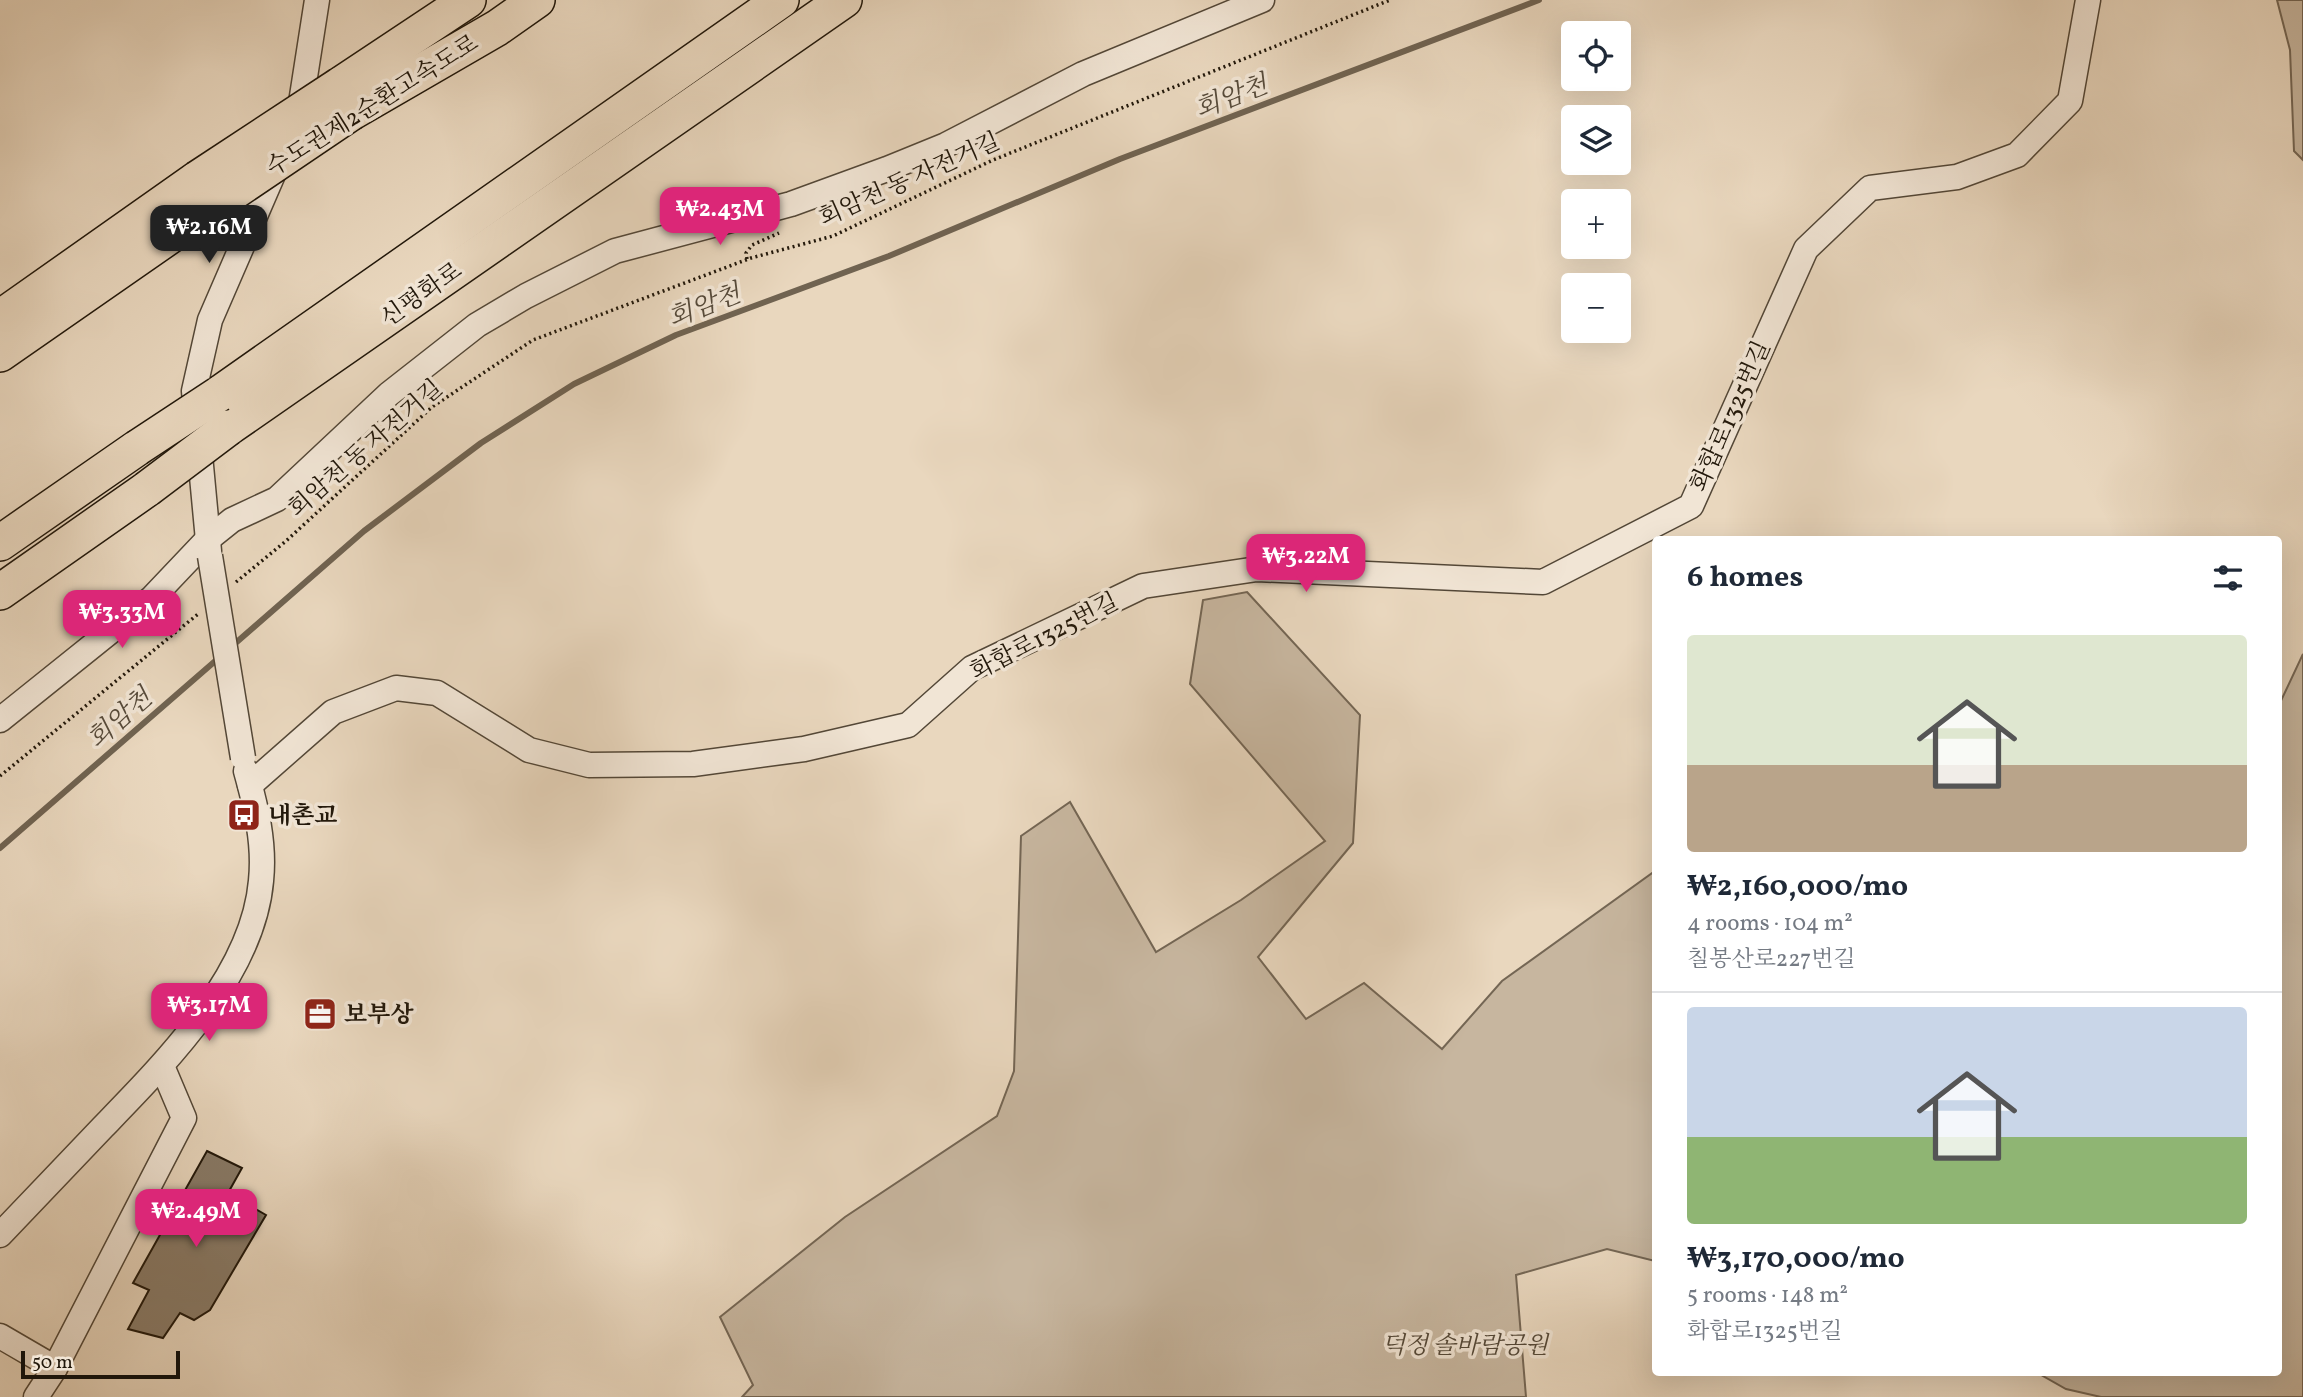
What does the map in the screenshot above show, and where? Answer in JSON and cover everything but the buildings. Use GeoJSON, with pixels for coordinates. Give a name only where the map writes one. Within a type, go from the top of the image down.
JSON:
{"type":"FeatureCollection","features":[{"type":"Feature","properties":{"kind":"highway","name":"수도권제2순환고속도로"},"geometry":{"type":"LineString","coordinates":[[0,318],[202,195],[346,99],[468,0]]}},
{"type":"Feature","properties":{"kind":"highway","name":"수도권제2순환고속도로"},"geometry":{"type":"LineString","coordinates":[[346,99],[497,28],[537,0]]}},
{"type":"Feature","properties":{"kind":"highway","name":"신평화로"},"geometry":{"type":"LineString","coordinates":[[0,543],[219,394],[780,0]]}},
{"type":"Feature","properties":{"kind":"highway","name":"신평화로"},"geometry":{"type":"LineString","coordinates":[[0,592],[147,489],[228,428],[844,0]]}},
{"type":"Feature","properties":{"kind":"highway","name":"수도권제2순환고속도로"},"geometry":{"type":"LineString","coordinates":[[0,354],[202,195]]}},
{"type":"Feature","properties":{"kind":"street"},"geometry":{"type":"LineString","coordinates":[[0,1235],[162,1066],[211,1002],[233,967],[251,926],[261,882],[260,826],[243,758],[208,548],[194,391],[211,320],[300,109],[317,0]]}},
{"type":"Feature","properties":{"kind":"street"},"geometry":{"type":"LineString","coordinates":[[0,719],[152,598],[208,548],[232,520],[277,499],[389,394],[477,325],[575,268],[615,251],[791,204],[887,169],[946,145],[1083,74],[1262,0]]}},
{"type":"Feature","properties":{"kind":"street","name":"화합로1325번길"},"geometry":{"type":"LineString","coordinates":[[250,785],[333,712],[396,688],[437,693],[529,750],[589,765],[693,764],[804,749],[908,725],[972,668],[1143,586],[1257,569],[1543,582],[1690,506],[1806,249],[1870,188],[1957,177],[2017,155],[2070,101],[2088,0]]}},
{"type":"Feature","properties":{"kind":"street"},"geometry":{"type":"LineString","coordinates":[[36,1397],[55,1368],[184,1118],[162,1066]]}},
{"type":"Feature","properties":{"kind":"street"},"geometry":{"type":"LineString","coordinates":[[0,1336],[55,1368]]}},
{"type":"Feature","properties":{"kind":"path","name":"회암천 동 자전거길"},"geometry":{"type":"LineString","coordinates":[[233,585],[286,541],[432,407],[533,340],[751,258],[833,236],[993,160],[1390,0]]}},
{"type":"Feature","properties":{"kind":"path"},"geometry":{"type":"LineString","coordinates":[[0,776],[201,611]]}},
{"type":"Feature","properties":{"kind":"green space"},"geometry":{"type":"Polygon","coordinates":[[[2277,0],[2303,0],[2303,160],[2294,151],[2290,50],[2277,0]]]}},
{"type":"Feature","properties":{"kind":"green space","name":"덕정 솔바람공원"},"geometry":{"type":"Polygon","coordinates":[[[1247,592],[1360,715],[1353,843],[1258,957],[1306,1019],[1364,983],[1442,1049],[1502,981],[1652,873],[1652,1260],[1607,1249],[1516,1275],[1526,1397],[742,1397],[753,1385],[720,1317],[845,1217],[997,1116],[1014,1071],[1021,836],[1070,802],[1156,952],[1241,900],[1325,841],[1190,684],[1203,600],[1247,592]]]}},
{"type":"Feature","properties":{"kind":"green space"},"geometry":{"type":"Polygon","coordinates":[[[2303,654],[2303,1397],[2101,1397],[2066,1389],[2043,1376],[2282,1376],[2282,699],[2303,654]]]}},
{"type":"Feature","properties":{"kind":"waterway","name":"회암천"},"geometry":{"type":"LineString","coordinates":[[231,647],[364,531],[481,443],[574,384],[676,335],[889,256],[1120,159],[1539,0]]}},
{"type":"Feature","properties":{"kind":"waterway","name":"회암천"},"geometry":{"type":"LineString","coordinates":[[0,848],[221,656]]}},
{"type":"Feature","properties":{"kind":"place","name":"내촌교"},"geometry":{"type":"Point","coordinates":[244,815]}},
{"type":"Feature","properties":{"kind":"place","name":"보부상"},"geometry":{"type":"Point","coordinates":[320,1014]}}]}
